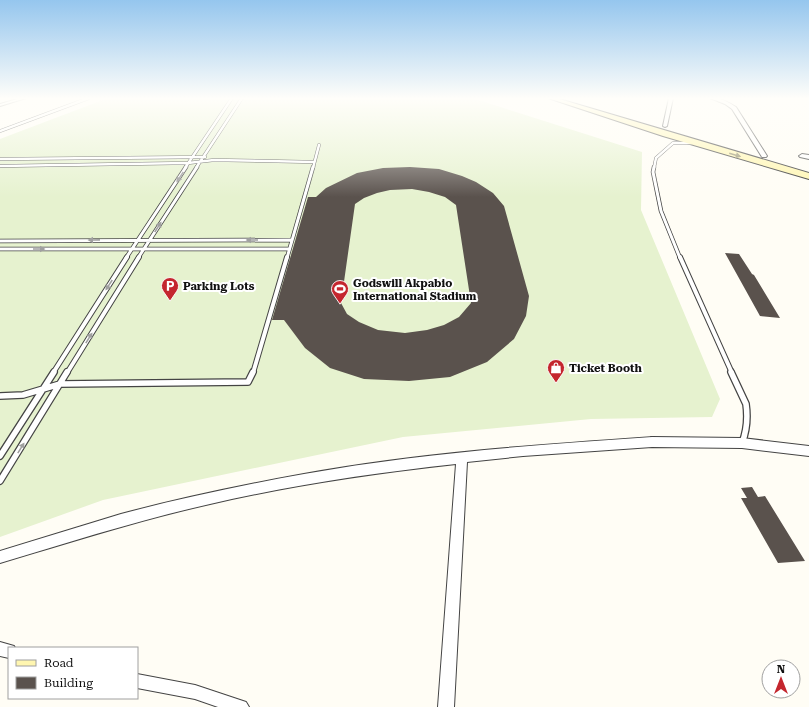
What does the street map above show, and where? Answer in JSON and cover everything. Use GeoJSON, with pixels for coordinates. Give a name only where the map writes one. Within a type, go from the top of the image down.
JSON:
{"type":"FeatureCollection","features":[{"type":"Feature","properties":{"kind":"main road"},"geometry":{"type":"LineString","coordinates":[[656,131],[809,176]]}},
{"type":"Feature","properties":{"kind":"main road"},"geometry":{"type":"LineString","coordinates":[[681,131],[809,168]]}},
{"type":"Feature","properties":{"kind":"street"},"geometry":{"type":"LineString","coordinates":[[748,131],[764,156]]}},
{"type":"Feature","properties":{"kind":"street"},"geometry":{"type":"LineString","coordinates":[[802,156],[809,157]]}},
{"type":"Feature","properties":{"kind":"street"},"geometry":{"type":"LineString","coordinates":[[0,557],[122,520],[210,498],[312,478],[462,458],[589,446],[652,442],[742,443],[809,451]]}},
{"type":"Feature","properties":{"kind":"street"},"geometry":{"type":"LineString","coordinates":[[446,707],[462,458]]}},
{"type":"Feature","properties":{"kind":"street"},"geometry":{"type":"LineString","coordinates":[[138,681],[195,692],[241,707]]}},
{"type":"Feature","properties":{"kind":"lane"},"geometry":{"type":"LineString","coordinates":[[0,456],[132,249],[210,131]]}},
{"type":"Feature","properties":{"kind":"lane"},"geometry":{"type":"LineString","coordinates":[[0,481],[150,239],[221,131]]}},
{"type":"Feature","properties":{"kind":"lane"},"geometry":{"type":"LineString","coordinates":[[666,134],[673,144]]}},
{"type":"Feature","properties":{"kind":"lane"},"geometry":{"type":"LineString","coordinates":[[693,143],[673,144],[661,152],[656,158],[653,172],[661,211],[689,279],[746,404],[749,418],[747,430],[742,443]]}},
{"type":"Feature","properties":{"kind":"lane"},"geometry":{"type":"LineString","coordinates":[[0,396],[22,395],[60,384],[248,382],[253,373],[319,145]]}},
{"type":"Feature","properties":{"kind":"lane"},"geometry":{"type":"LineString","coordinates":[[0,159],[204,157],[214,160]]}},
{"type":"Feature","properties":{"kind":"lane"},"geometry":{"type":"LineString","coordinates":[[0,166],[188,164],[214,160],[314,162]]}},
{"type":"Feature","properties":{"kind":"lane"},"geometry":{"type":"LineString","coordinates":[[0,241],[150,239],[291,240]]}},
{"type":"Feature","properties":{"kind":"lane"},"geometry":{"type":"LineString","coordinates":[[213,249],[217,239]]}},
{"type":"Feature","properties":{"kind":"lane"},"geometry":{"type":"LineString","coordinates":[[0,249],[288,249]]}},
{"type":"Feature","properties":{"kind":"green space","name":"Godswill Akpabio International Stadium"},"geometry":{"type":"Polygon","coordinates":[[[21,131],[576,131],[642,152],[641,210],[720,399],[712,417],[591,419],[403,437],[103,500],[0,537],[0,139],[21,131]]]}},
{"type":"Feature","properties":{"kind":"building"},"geometry":{"type":"Polygon","coordinates":[[[410,167],[439,169],[462,176],[476,182],[493,193],[504,206],[529,296],[526,316],[514,339],[487,362],[450,377],[409,381],[364,379],[330,368],[305,348],[284,320],[272,320],[308,197],[316,197],[326,188],[357,173],[383,168],[410,167]],[[412,189],[390,190],[364,198],[355,204],[341,303],[347,314],[359,322],[378,330],[405,333],[427,330],[444,325],[459,317],[471,303],[456,205],[445,197],[412,189]]]}},
{"type":"Feature","properties":{"kind":"building"},"geometry":{"type":"Polygon","coordinates":[[[725,253],[739,254],[754,275],[780,318],[760,316],[725,253]]]}},
{"type":"Feature","properties":{"kind":"building"},"geometry":{"type":"Polygon","coordinates":[[[752,487],[758,497],[765,496],[805,561],[778,563],[741,498],[747,498],[741,488],[752,487]]]}},
{"type":"Feature","properties":{"kind":"place","name":"Parking Lots"},"geometry":{"type":"Point","coordinates":[170,301]}},
{"type":"Feature","properties":{"kind":"place","name":"Godswill Akpabio International Stadium"},"geometry":{"type":"Point","coordinates":[340,304]}},
{"type":"Feature","properties":{"kind":"place","name":"Ticket Booth"},"geometry":{"type":"Point","coordinates":[556,383]}}]}
